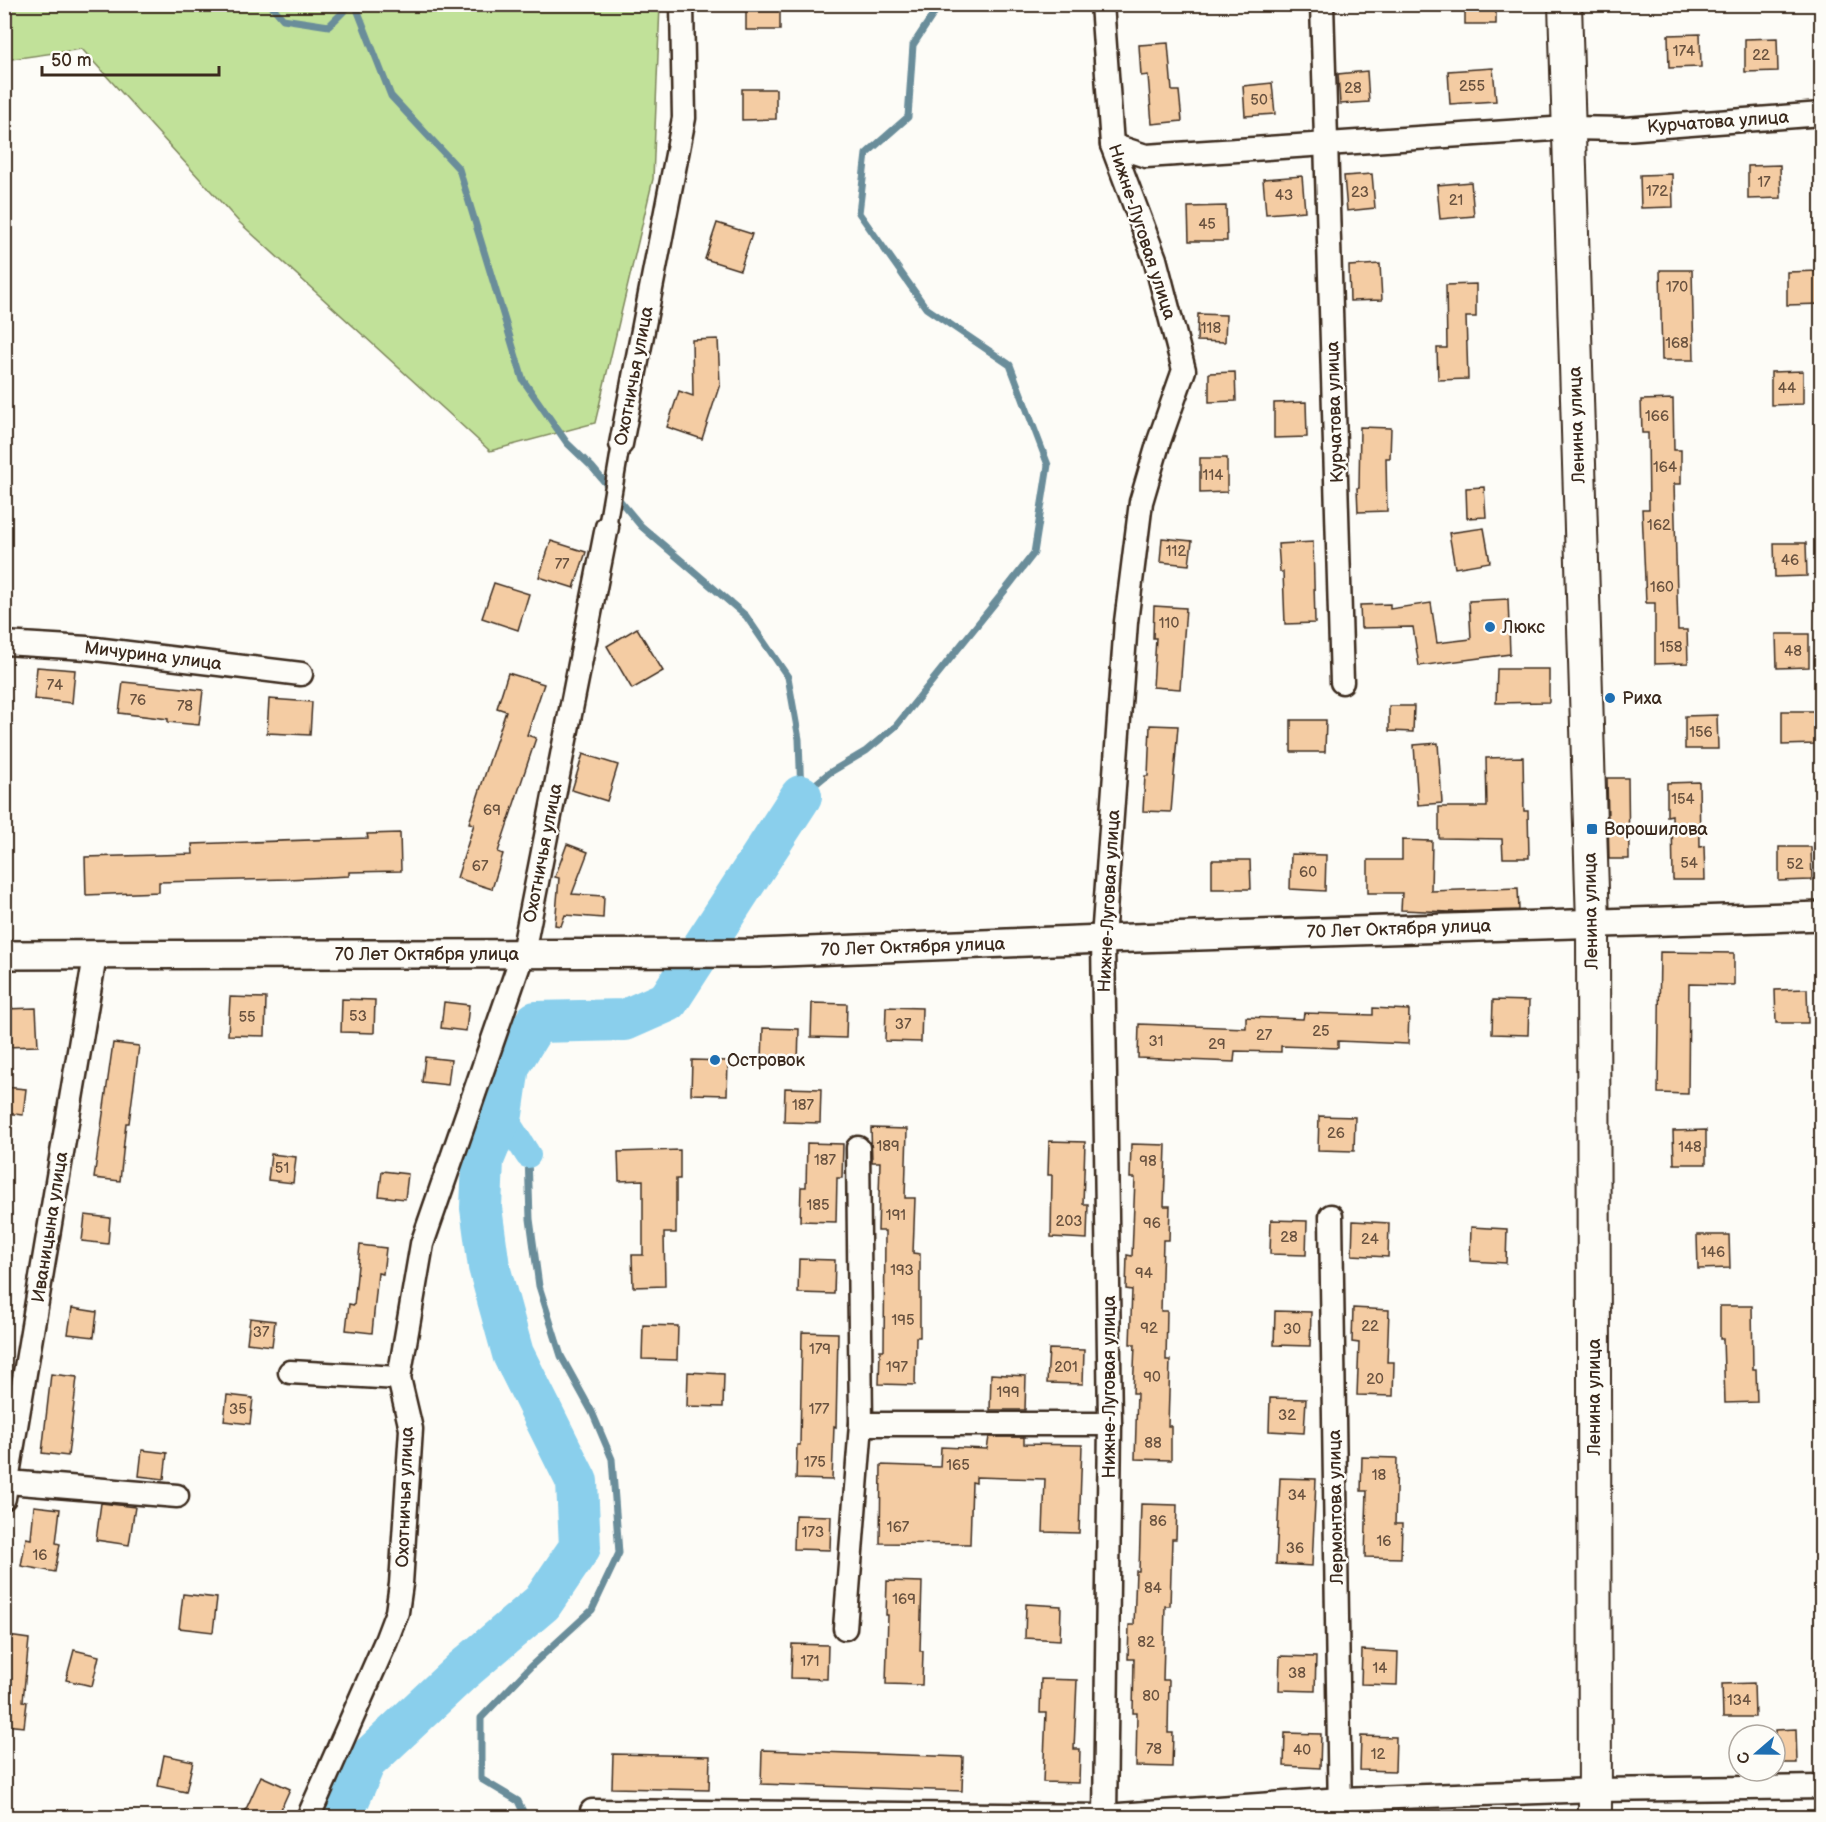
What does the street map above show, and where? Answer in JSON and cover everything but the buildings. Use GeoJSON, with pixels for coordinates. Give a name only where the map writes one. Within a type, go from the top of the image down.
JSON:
{"type":"FeatureCollection","features":[{"type":"Feature","properties":{"kind":"main road","name":"Ленина улица"},"geometry":{"type":"LineString","coordinates":[[1564,4],[1593,923],[1595,1804]]}},
{"type":"Feature","properties":{"kind":"street","name":"Охотничья улица"},"geometry":{"type":"LineString","coordinates":[[308,1818],[397,1612],[405,1537],[411,1429],[399,1378],[422,1244],[523,953],[607,527],[684,118],[682,4]]}},
{"type":"Feature","properties":{"kind":"street","name":"Нижне-Луговая улица"},"geometry":{"type":"LineString","coordinates":[[1102,4],[1112,145],[1155,260],[1184,370],[1141,501],[1126,622],[1103,939],[1110,1424],[1105,1817]]}},
{"type":"Feature","properties":{"kind":"street","name":"Курчатова улица"},"geometry":{"type":"LineString","coordinates":[[1322,4],[1342,682]]}},
{"type":"Feature","properties":{"kind":"street","name":"Курчатова улица"},"geometry":{"type":"LineString","coordinates":[[1112,145],[1146,156],[1568,128],[1625,129],[1821,114]]}},
{"type":"Feature","properties":{"kind":"street","name":"Мичурина улица"},"geometry":{"type":"LineString","coordinates":[[4,643],[87,648],[301,674]]}},
{"type":"Feature","properties":{"kind":"street","name":"70 Лет Октября улица"},"geometry":{"type":"LineString","coordinates":[[4,955],[759,953],[1103,939],[1821,916]]}},
{"type":"Feature","properties":{"kind":"street","name":"Иваницына улица"},"geometry":{"type":"LineString","coordinates":[[6,1490],[10,1427],[95,956]]}},
{"type":"Feature","properties":{"kind":"street"},"geometry":{"type":"LineString","coordinates":[[845,1628],[861,1424],[858,1148]]}},
{"type":"Feature","properties":{"kind":"street","name":"Лермонтова улица"},"geometry":{"type":"LineString","coordinates":[[1331,1216],[1341,1808]]}},
{"type":"Feature","properties":{"kind":"street"},"geometry":{"type":"LineString","coordinates":[[290,1372],[399,1378]]}},
{"type":"Feature","properties":{"kind":"street"},"geometry":{"type":"LineString","coordinates":[[861,1424],[1110,1424]]}},
{"type":"Feature","properties":{"kind":"street"},"geometry":{"type":"LineString","coordinates":[[6,1490],[177,1496]]}},
{"type":"Feature","properties":{"kind":"street"},"geometry":{"type":"LineString","coordinates":[[592,1811],[1105,1817],[1341,1808],[1595,1804],[1821,1787]]}},
{"type":"Feature","properties":{"kind":"green space"},"geometry":{"type":"Polygon","coordinates":[[[4,5],[660,5],[653,179],[595,423],[490,451],[239,222],[82,49],[5,60],[4,5]]]}},
{"type":"Feature","properties":{"kind":"waterway"},"geometry":{"type":"LineString","coordinates":[[270,4],[283,19],[329,26],[351,4]]}},
{"type":"Feature","properties":{"kind":"waterway"},"geometry":{"type":"LineString","coordinates":[[355,4],[391,96],[459,169],[523,380],[567,443],[592,467],[641,526],[746,616],[788,677],[799,739],[801,796]]}},
{"type":"Feature","properties":{"kind":"waterway"},"geometry":{"type":"LineString","coordinates":[[801,796],[829,773],[866,751],[896,726],[1034,553],[1048,465],[1010,365],[926,308],[859,213],[866,154],[908,117],[913,45],[940,4]]}},
{"type":"Feature","properties":{"kind":"waterway"},"geometry":{"type":"LineString","coordinates":[[341,1818],[365,1762],[462,1671],[542,1603],[580,1547],[577,1482],[513,1354],[489,1267],[481,1208],[483,1160],[502,1114],[509,1066],[536,1022],[625,1020],[668,1001],[801,796]]}},
{"type":"Feature","properties":{"kind":"waterway"},"geometry":{"type":"LineString","coordinates":[[502,1114],[528,1155]]}},
{"type":"Feature","properties":{"kind":"waterway"},"geometry":{"type":"LineString","coordinates":[[526,1818],[518,1801],[481,1779],[481,1718],[532,1665],[592,1610],[619,1553],[612,1459],[592,1412],[561,1356],[539,1286],[530,1219],[528,1155]]}},
{"type":"Feature","properties":{"kind":"place","name":"Люкс"},"geometry":{"type":"Point","coordinates":[1490,627]}},
{"type":"Feature","properties":{"kind":"place","name":"Риха"},"geometry":{"type":"Point","coordinates":[1610,698]}},
{"type":"Feature","properties":{"kind":"place","name":"Ворошилова"},"geometry":{"type":"Point","coordinates":[1592,829]}},
{"type":"Feature","properties":{"kind":"place","name":"Островок"},"geometry":{"type":"Point","coordinates":[715,1060]}}]}
